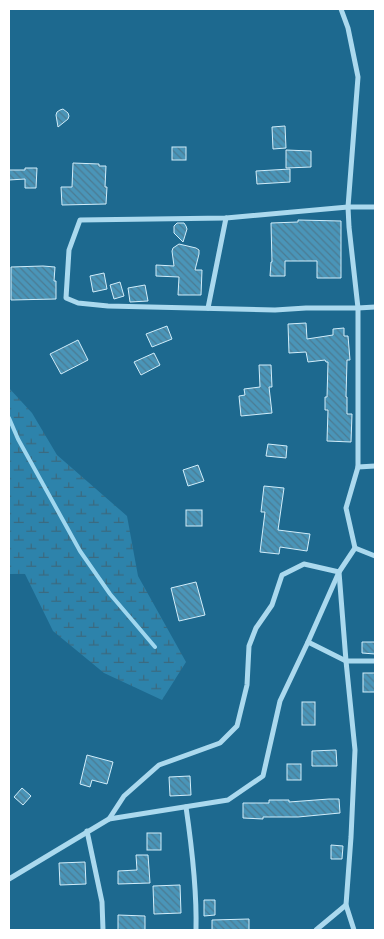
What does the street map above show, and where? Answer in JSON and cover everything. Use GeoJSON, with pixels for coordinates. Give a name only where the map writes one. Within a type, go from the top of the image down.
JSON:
{"type":"FeatureCollection","features":[{"type":"Feature","properties":{"kind":"street"},"geometry":{"type":"LineString","coordinates":[[9,878],[109,819],[228,800],[264,776],[280,701],[339,572],[355,548],[346,508],[358,466],[358,308],[348,207],[358,77],[348,28],[341,9]]}},
{"type":"Feature","properties":{"kind":"street"},"geometry":{"type":"LineString","coordinates":[[375,207],[348,207],[226,218],[80,220],[69,250],[66,298],[78,304],[108,306],[275,310],[375,307]]}},
{"type":"Feature","properties":{"kind":"street"},"geometry":{"type":"LineString","coordinates":[[208,308],[226,218]]}},
{"type":"Feature","properties":{"kind":"street"},"geometry":{"type":"LineString","coordinates":[[358,466],[375,466]]}},
{"type":"Feature","properties":{"kind":"street"},"geometry":{"type":"LineString","coordinates":[[355,548],[375,556]]}},
{"type":"Feature","properties":{"kind":"street"},"geometry":{"type":"LineString","coordinates":[[109,819],[124,796],[159,765],[220,743],[237,726],[247,685],[249,646],[256,628],[272,605],[282,575],[304,564],[339,572]]}},
{"type":"Feature","properties":{"kind":"street"},"geometry":{"type":"LineString","coordinates":[[339,572],[355,750],[346,905],[354,930]]}},
{"type":"Feature","properties":{"kind":"street"},"geometry":{"type":"LineString","coordinates":[[308,642],[346,661],[375,661]]}},
{"type":"Feature","properties":{"kind":"street"},"geometry":{"type":"LineString","coordinates":[[186,807],[192,848],[196,930]]}},
{"type":"Feature","properties":{"kind":"street"},"geometry":{"type":"LineString","coordinates":[[87,831],[102,902],[103,930]]}},
{"type":"Feature","properties":{"kind":"street"},"geometry":{"type":"LineString","coordinates":[[316,930],[346,905]]}},
{"type":"Feature","properties":{"kind":"green space"},"geometry":{"type":"Polygon","coordinates":[[[9,388],[32,413],[57,455],[127,516],[138,576],[186,662],[162,700],[104,673],[53,631],[25,574],[9,574],[9,388]]]}},
{"type":"Feature","properties":{"kind":"building"},"geometry":{"type":"Polygon","coordinates":[[[63,109],[69,116],[58,127],[56,115],[57,112],[63,109]]]}},
{"type":"Feature","properties":{"kind":"building"},"geometry":{"type":"Polygon","coordinates":[[[285,126],[286,148],[273,149],[272,127],[285,126]]]}},
{"type":"Feature","properties":{"kind":"building"},"geometry":{"type":"Polygon","coordinates":[[[172,147],[186,147],[186,160],[172,160],[172,147]]]}},
{"type":"Feature","properties":{"kind":"building"},"geometry":{"type":"Polygon","coordinates":[[[286,150],[311,151],[311,167],[286,168],[286,150]]]}},
{"type":"Feature","properties":{"kind":"building"},"geometry":{"type":"Polygon","coordinates":[[[73,163],[106,166],[106,204],[62,205],[61,187],[72,187],[73,163]]]}},
{"type":"Feature","properties":{"kind":"building"},"geometry":{"type":"Polygon","coordinates":[[[25,168],[37,168],[36,188],[25,188],[25,179],[9,180],[9,170],[25,170],[25,168]]]}},
{"type":"Feature","properties":{"kind":"building"},"geometry":{"type":"Polygon","coordinates":[[[290,169],[290,182],[257,184],[256,171],[290,169]]]}},
{"type":"Feature","properties":{"kind":"building"},"geometry":{"type":"Polygon","coordinates":[[[298,220],[341,221],[341,278],[317,278],[317,261],[285,261],[285,276],[270,276],[272,262],[271,223],[298,222],[298,220]]]}},
{"type":"Feature","properties":{"kind":"building"},"geometry":{"type":"Polygon","coordinates":[[[177,223],[184,223],[187,229],[183,242],[174,233],[174,226],[177,223]]]}},
{"type":"Feature","properties":{"kind":"building"},"geometry":{"type":"Polygon","coordinates":[[[179,244],[199,250],[195,270],[202,270],[201,295],[178,295],[179,277],[156,276],[156,265],[174,266],[172,251],[179,244]]]}},
{"type":"Feature","properties":{"kind":"building"},"geometry":{"type":"Polygon","coordinates":[[[11,267],[55,267],[56,299],[11,300],[11,267]]]}},
{"type":"Feature","properties":{"kind":"building"},"geometry":{"type":"Polygon","coordinates":[[[104,273],[107,289],[93,292],[90,276],[104,273]]]}},
{"type":"Feature","properties":{"kind":"building"},"geometry":{"type":"Polygon","coordinates":[[[120,282],[124,296],[114,299],[110,285],[120,282]]]}},
{"type":"Feature","properties":{"kind":"building"},"geometry":{"type":"Polygon","coordinates":[[[145,285],[148,301],[130,302],[128,288],[145,285]]]}},
{"type":"Feature","properties":{"kind":"building"},"geometry":{"type":"Polygon","coordinates":[[[306,323],[307,339],[333,335],[333,329],[344,328],[344,336],[348,336],[350,360],[347,360],[346,397],[347,414],[352,414],[351,442],[327,441],[328,410],[325,410],[325,397],[327,397],[328,362],[325,360],[308,362],[306,352],[289,353],[288,324],[306,323]]]}},
{"type":"Feature","properties":{"kind":"building"},"geometry":{"type":"Polygon","coordinates":[[[167,326],[172,339],[152,347],[146,334],[167,326]]]}},
{"type":"Feature","properties":{"kind":"building"},"geometry":{"type":"Polygon","coordinates":[[[78,340],[88,360],[61,374],[50,354],[78,340]]]}},
{"type":"Feature","properties":{"kind":"building"},"geometry":{"type":"Polygon","coordinates":[[[154,353],[160,365],[141,375],[134,362],[154,353]]]}},
{"type":"Feature","properties":{"kind":"building"},"geometry":{"type":"Polygon","coordinates":[[[259,365],[271,365],[272,387],[269,387],[272,413],[241,416],[239,396],[245,395],[244,389],[260,387],[259,365]]]}},
{"type":"Feature","properties":{"kind":"building"},"geometry":{"type":"Polygon","coordinates":[[[268,444],[287,446],[286,458],[266,456],[268,444]]]}},
{"type":"Feature","properties":{"kind":"building"},"geometry":{"type":"Polygon","coordinates":[[[198,465],[204,481],[188,486],[183,470],[198,465]]]}},
{"type":"Feature","properties":{"kind":"building"},"geometry":{"type":"Polygon","coordinates":[[[264,486],[284,488],[278,530],[310,534],[307,551],[280,547],[279,554],[260,552],[265,512],[261,512],[264,486]]]}},
{"type":"Feature","properties":{"kind":"building"},"geometry":{"type":"Polygon","coordinates":[[[186,510],[202,510],[202,526],[186,526],[186,510]]]}},
{"type":"Feature","properties":{"kind":"building"},"geometry":{"type":"Polygon","coordinates":[[[196,582],[205,615],[179,621],[171,588],[196,582]]]}},
{"type":"Feature","properties":{"kind":"building"},"geometry":{"type":"Polygon","coordinates":[[[362,642],[375,642],[375,654],[362,653],[362,642]]]}},
{"type":"Feature","properties":{"kind":"building"},"geometry":{"type":"Polygon","coordinates":[[[363,673],[375,673],[375,692],[363,692],[363,673]]]}},
{"type":"Feature","properties":{"kind":"building"},"geometry":{"type":"Polygon","coordinates":[[[302,702],[315,702],[315,725],[302,725],[302,702]]]}},
{"type":"Feature","properties":{"kind":"building"},"geometry":{"type":"Polygon","coordinates":[[[336,750],[337,766],[312,766],[312,751],[336,750]]]}},
{"type":"Feature","properties":{"kind":"building"},"geometry":{"type":"Polygon","coordinates":[[[87,755],[113,762],[107,784],[92,780],[90,787],[80,784],[87,755]]]}},
{"type":"Feature","properties":{"kind":"building"},"geometry":{"type":"Polygon","coordinates":[[[287,764],[301,764],[301,780],[287,780],[287,764]]]}},
{"type":"Feature","properties":{"kind":"building"},"geometry":{"type":"Polygon","coordinates":[[[190,776],[191,795],[170,796],[169,777],[190,776]]]}},
{"type":"Feature","properties":{"kind":"building"},"geometry":{"type":"Polygon","coordinates":[[[22,788],[31,796],[23,805],[14,797],[22,788]]]}},
{"type":"Feature","properties":{"kind":"building"},"geometry":{"type":"Polygon","coordinates":[[[339,799],[340,813],[298,817],[263,817],[263,819],[243,818],[243,803],[269,803],[269,800],[289,800],[289,802],[339,799]]]}},
{"type":"Feature","properties":{"kind":"building"},"geometry":{"type":"Polygon","coordinates":[[[147,833],[161,833],[161,850],[147,850],[147,833]]]}},
{"type":"Feature","properties":{"kind":"building"},"geometry":{"type":"Polygon","coordinates":[[[331,845],[343,846],[342,859],[331,859],[331,845]]]}},
{"type":"Feature","properties":{"kind":"building"},"geometry":{"type":"Polygon","coordinates":[[[136,855],[148,855],[150,883],[118,884],[118,871],[137,870],[136,855]]]}},
{"type":"Feature","properties":{"kind":"building"},"geometry":{"type":"Polygon","coordinates":[[[85,862],[86,884],[60,885],[59,863],[85,862]]]}},
{"type":"Feature","properties":{"kind":"building"},"geometry":{"type":"Polygon","coordinates":[[[180,885],[181,913],[154,914],[153,886],[180,885]]]}},
{"type":"Feature","properties":{"kind":"building"},"geometry":{"type":"Polygon","coordinates":[[[204,900],[215,900],[215,915],[204,916],[204,900]]]}},
{"type":"Feature","properties":{"kind":"building"},"geometry":{"type":"Polygon","coordinates":[[[118,915],[145,916],[145,930],[118,930],[118,915]]]}},
{"type":"Feature","properties":{"kind":"building"},"geometry":{"type":"Polygon","coordinates":[[[249,919],[249,930],[212,930],[212,920],[249,919]]]}},
{"type":"Feature","properties":{"kind":"waterway"},"geometry":{"type":"LineString","coordinates":[[9,418],[18,439],[80,551],[110,594],[155,647]]}}]}
